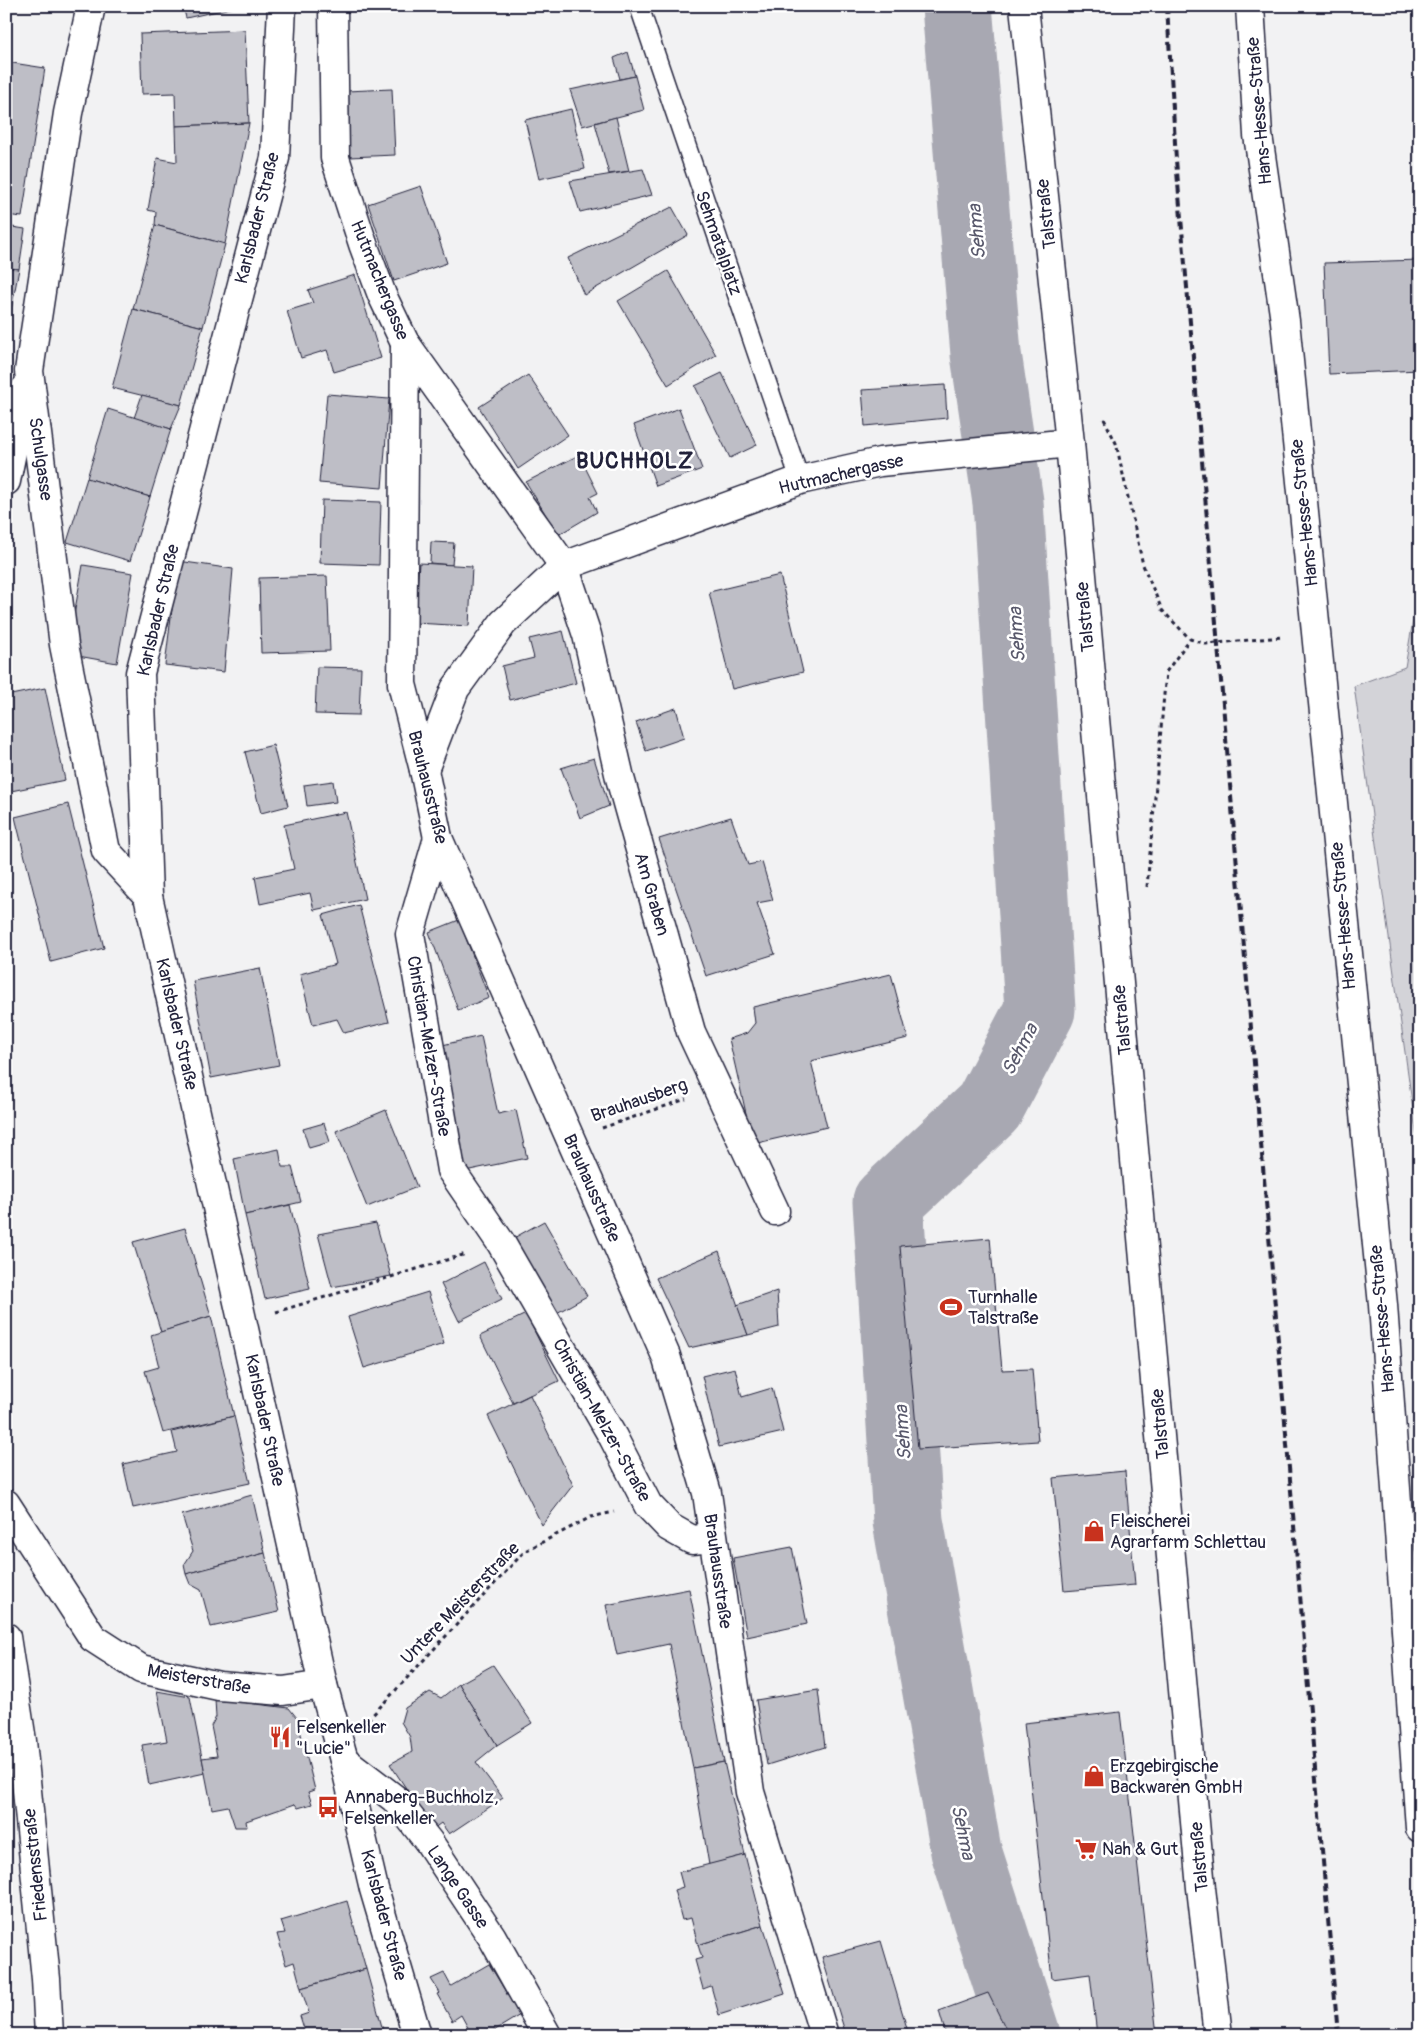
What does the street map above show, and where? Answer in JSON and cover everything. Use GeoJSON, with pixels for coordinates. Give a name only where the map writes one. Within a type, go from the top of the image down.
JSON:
{"type":"FeatureCollection","features":[{"type":"Feature","properties":{"kind":"street","name":"Schulgasse"},"geometry":{"type":"LineString","coordinates":[[91,6],[68,113],[29,371],[64,645],[106,851],[148,896]]}},
{"type":"Feature","properties":{"kind":"street","name":"Karlsbader Straße"},"geometry":{"type":"LineString","coordinates":[[282,6],[274,158],[140,673],[148,896],[323,1685],[341,1748],[374,1889],[417,2035]]}},
{"type":"Feature","properties":{"kind":"street","name":"Hutmachergasse"},"geometry":{"type":"LineString","coordinates":[[333,6],[335,158],[382,295],[405,343],[564,566]]}},
{"type":"Feature","properties":{"kind":"street","name":"Talstraße"},"geometry":{"type":"LineString","coordinates":[[1024,6],[1070,444],[1201,1888],[1218,2035]]}},
{"type":"Feature","properties":{"kind":"street","name":"Hans-Hesse-Straße"},"geometry":{"type":"LineString","coordinates":[[1250,6],[1258,135],[1285,321],[1383,1305],[1420,1828]]}},
{"type":"Feature","properties":{"kind":"street","name":"Brauhausstraße"},"geometry":{"type":"LineString","coordinates":[[405,343],[402,684],[424,770],[438,838],[666,1356],[707,1493],[750,1792],[824,2035]]}},
{"type":"Feature","properties":{"kind":"street"},"geometry":{"type":"LineString","coordinates":[[6,481],[29,371]]}},
{"type":"Feature","properties":{"kind":"street","name":"Hutmachergasse"},"geometry":{"type":"LineString","coordinates":[[424,770],[455,688],[503,623],[564,566],[800,480],[880,462],[958,453],[1070,444]]}},
{"type":"Feature","properties":{"kind":"street","name":"Am Graben"},"geometry":{"type":"LineString","coordinates":[[564,566],[587,636],[620,778],[691,1032],[774,1211]]}},
{"type":"Feature","properties":{"kind":"street","name":"Christian-Melzer-Straße"},"geometry":{"type":"LineString","coordinates":[[438,838],[410,934],[451,1170],[501,1244],[613,1437],[648,1505],[669,1527],[692,1540],[713,1538]]}},
{"type":"Feature","properties":{"kind":"street","name":"Meisterstraße"},"geometry":{"type":"LineString","coordinates":[[6,1504],[93,1638],[141,1669],[219,1686],[283,1691],[323,1685]]}},
{"type":"Feature","properties":{"kind":"street","name":"Friedensstraße"},"geometry":{"type":"LineString","coordinates":[[6,1637],[22,1741],[46,1979],[49,2035]]}},
{"type":"Feature","properties":{"kind":"street","name":"Lange Gasse"},"geometry":{"type":"LineString","coordinates":[[341,1748],[395,1799],[428,1842],[492,1937],[547,2035]]}},
{"type":"Feature","properties":{"kind":"lane","name":"Sehmatalplatz"},"geometry":{"type":"LineString","coordinates":[[639,6],[800,480]]}},
{"type":"Feature","properties":{"kind":"path"},"geometry":{"type":"LineString","coordinates":[[1103,417],[1116,443],[1143,565],[1162,610],[1190,639],[1206,644],[1317,634]]}},
{"type":"Feature","properties":{"kind":"path"},"geometry":{"type":"LineString","coordinates":[[1147,892],[1166,672],[1190,639]]}},
{"type":"Feature","properties":{"kind":"path","name":"Brauhausberg"},"geometry":{"type":"LineString","coordinates":[[570,1139],[717,1088]]}},
{"type":"Feature","properties":{"kind":"path"},"geometry":{"type":"LineString","coordinates":[[244,1322],[501,1244]]}},
{"type":"Feature","properties":{"kind":"path","name":"Untere Meisterstraße"},"geometry":{"type":"LineString","coordinates":[[341,1748],[525,1551],[591,1517],[648,1505]]}},
{"type":"Feature","properties":{"kind":"shaded area"},"geometry":{"type":"Polygon","coordinates":[[[1420,580],[1420,1160],[1354,686],[1405,667],[1420,580]]]}},
{"type":"Feature","properties":{"kind":"building"},"geometry":{"type":"Polygon","coordinates":[[[183,6],[240,6],[186,18],[183,6]]]}},
{"type":"Feature","properties":{"kind":"building"},"geometry":{"type":"Polygon","coordinates":[[[245,30],[249,123],[176,126],[175,93],[142,94],[140,34],[245,30]]]}},
{"type":"Feature","properties":{"kind":"building"},"geometry":{"type":"Polygon","coordinates":[[[628,52],[635,76],[620,79],[614,58],[628,52]]]}},
{"type":"Feature","properties":{"kind":"building"},"geometry":{"type":"Polygon","coordinates":[[[6,62],[45,68],[22,217],[6,215],[6,62]]]}},
{"type":"Feature","properties":{"kind":"building"},"geometry":{"type":"Polygon","coordinates":[[[635,76],[644,110],[582,126],[570,90],[635,76]]]}},
{"type":"Feature","properties":{"kind":"building"},"geometry":{"type":"Polygon","coordinates":[[[392,89],[395,155],[349,157],[346,91],[392,89]]]}},
{"type":"Feature","properties":{"kind":"building"},"geometry":{"type":"Polygon","coordinates":[[[571,109],[585,169],[539,179],[525,120],[571,109]]]}},
{"type":"Feature","properties":{"kind":"building"},"geometry":{"type":"Polygon","coordinates":[[[616,117],[629,171],[609,174],[595,123],[616,117]]]}},
{"type":"Feature","properties":{"kind":"building"},"geometry":{"type":"Polygon","coordinates":[[[249,123],[225,244],[155,225],[156,212],[148,210],[157,158],[177,162],[176,126],[249,123]]]}},
{"type":"Feature","properties":{"kind":"building"},"geometry":{"type":"Polygon","coordinates":[[[643,169],[652,195],[580,212],[570,181],[643,169]]]}},
{"type":"Feature","properties":{"kind":"building"},"geometry":{"type":"Polygon","coordinates":[[[421,186],[447,263],[394,281],[368,204],[421,186]]]}},
{"type":"Feature","properties":{"kind":"building"},"geometry":{"type":"Polygon","coordinates":[[[672,207],[688,235],[584,295],[568,258],[672,207]]]}},
{"type":"Feature","properties":{"kind":"building"},"geometry":{"type":"Polygon","coordinates":[[[155,225],[225,244],[203,327],[133,309],[155,225]]]}},
{"type":"Feature","properties":{"kind":"building"},"geometry":{"type":"Polygon","coordinates":[[[6,226],[25,229],[19,269],[6,268],[6,226]]]}},
{"type":"Feature","properties":{"kind":"building"},"geometry":{"type":"Polygon","coordinates":[[[1420,260],[1420,370],[1329,374],[1324,263],[1420,260]]]}},
{"type":"Feature","properties":{"kind":"building"},"geometry":{"type":"Polygon","coordinates":[[[6,268],[19,269],[6,336],[6,268]]]}},
{"type":"Feature","properties":{"kind":"building"},"geometry":{"type":"Polygon","coordinates":[[[668,271],[716,355],[668,385],[618,301],[668,271]]]}},
{"type":"Feature","properties":{"kind":"building"},"geometry":{"type":"Polygon","coordinates":[[[355,275],[381,358],[334,372],[327,350],[301,358],[287,311],[313,303],[308,290],[355,275]]]}},
{"type":"Feature","properties":{"kind":"building"},"geometry":{"type":"Polygon","coordinates":[[[133,309],[203,327],[181,405],[112,388],[133,309]]]}},
{"type":"Feature","properties":{"kind":"building"},"geometry":{"type":"Polygon","coordinates":[[[722,373],[757,445],[730,458],[695,386],[722,373]]]}},
{"type":"Feature","properties":{"kind":"building"},"geometry":{"type":"Polygon","coordinates":[[[528,375],[568,435],[518,469],[479,407],[528,375]]]}},
{"type":"Feature","properties":{"kind":"building"},"geometry":{"type":"Polygon","coordinates":[[[945,385],[947,418],[865,426],[862,390],[945,385]]]}},
{"type":"Feature","properties":{"kind":"building"},"geometry":{"type":"Polygon","coordinates":[[[327,394],[389,399],[382,488],[319,483],[327,394]]]}},
{"type":"Feature","properties":{"kind":"building"},"geometry":{"type":"Polygon","coordinates":[[[142,395],[181,405],[171,429],[134,418],[142,395]]]}},
{"type":"Feature","properties":{"kind":"building"},"geometry":{"type":"Polygon","coordinates":[[[679,408],[702,469],[656,486],[634,425],[679,408]]]}},
{"type":"Feature","properties":{"kind":"building"},"geometry":{"type":"Polygon","coordinates":[[[108,409],[171,429],[150,497],[87,478],[108,409]]]}},
{"type":"Feature","properties":{"kind":"building"},"geometry":{"type":"Polygon","coordinates":[[[579,455],[598,493],[590,497],[597,512],[558,535],[526,482],[579,455]]]}},
{"type":"Feature","properties":{"kind":"building"},"geometry":{"type":"Polygon","coordinates":[[[87,478],[150,497],[130,561],[67,542],[87,478]]]}},
{"type":"Feature","properties":{"kind":"building"},"geometry":{"type":"Polygon","coordinates":[[[322,500],[381,502],[379,565],[320,563],[322,500]]]}},
{"type":"Feature","properties":{"kind":"building"},"geometry":{"type":"Polygon","coordinates":[[[431,542],[454,543],[452,565],[430,563],[431,542]]]}},
{"type":"Feature","properties":{"kind":"building"},"geometry":{"type":"Polygon","coordinates":[[[178,561],[233,569],[224,672],[165,665],[178,561]]]}},
{"type":"Feature","properties":{"kind":"building"},"geometry":{"type":"Polygon","coordinates":[[[419,563],[472,566],[469,626],[415,623],[419,563]]]}},
{"type":"Feature","properties":{"kind":"building"},"geometry":{"type":"Polygon","coordinates":[[[83,565],[133,573],[117,663],[67,654],[83,565]]]}},
{"type":"Feature","properties":{"kind":"building"},"geometry":{"type":"Polygon","coordinates":[[[780,575],[803,672],[732,689],[709,592],[780,575]]]}},
{"type":"Feature","properties":{"kind":"building"},"geometry":{"type":"Polygon","coordinates":[[[327,576],[330,651],[261,653],[259,578],[327,576]]]}},
{"type":"Feature","properties":{"kind":"building"},"geometry":{"type":"Polygon","coordinates":[[[563,631],[576,683],[510,700],[502,666],[534,658],[529,639],[563,631]]]}},
{"type":"Feature","properties":{"kind":"building"},"geometry":{"type":"Polygon","coordinates":[[[317,667],[361,668],[359,715],[315,714],[317,667]]]}},
{"type":"Feature","properties":{"kind":"building"},"geometry":{"type":"Polygon","coordinates":[[[45,688],[65,780],[11,791],[6,770],[6,696],[45,688]]]}},
{"type":"Feature","properties":{"kind":"building"},"geometry":{"type":"Polygon","coordinates":[[[676,708],[684,738],[646,751],[636,722],[676,708]]]}},
{"type":"Feature","properties":{"kind":"building"},"geometry":{"type":"Polygon","coordinates":[[[273,745],[288,806],[261,813],[245,752],[273,745]]]}},
{"type":"Feature","properties":{"kind":"building"},"geometry":{"type":"Polygon","coordinates":[[[594,758],[609,806],[580,818],[561,768],[594,758]]]}},
{"type":"Feature","properties":{"kind":"building"},"geometry":{"type":"Polygon","coordinates":[[[333,781],[336,802],[307,806],[304,785],[333,781]]]}},
{"type":"Feature","properties":{"kind":"building"},"geometry":{"type":"Polygon","coordinates":[[[68,804],[104,948],[51,962],[15,817],[68,804]]]}},
{"type":"Feature","properties":{"kind":"building"},"geometry":{"type":"Polygon","coordinates":[[[346,812],[365,899],[314,910],[310,893],[260,904],[255,877],[294,869],[284,825],[346,812]]]}},
{"type":"Feature","properties":{"kind":"building"},"geometry":{"type":"Polygon","coordinates":[[[731,817],[748,865],[762,862],[773,900],[757,903],[775,954],[706,976],[659,839],[731,817]]]}},
{"type":"Feature","properties":{"kind":"building"},"geometry":{"type":"Polygon","coordinates":[[[359,905],[389,1022],[344,1033],[337,1019],[313,1025],[300,974],[336,964],[323,915],[359,905]]]}},
{"type":"Feature","properties":{"kind":"building"},"geometry":{"type":"Polygon","coordinates":[[[459,920],[489,998],[458,1010],[429,932],[459,920]]]}},
{"type":"Feature","properties":{"kind":"building"},"geometry":{"type":"Polygon","coordinates":[[[260,968],[279,1065],[211,1078],[193,981],[260,968]]]}},
{"type":"Feature","properties":{"kind":"building"},"geometry":{"type":"Polygon","coordinates":[[[891,974],[908,1038],[811,1061],[827,1127],[753,1144],[729,1039],[747,1033],[755,1023],[753,1007],[891,974]]]}},
{"type":"Feature","properties":{"kind":"building"},"geometry":{"type":"Polygon","coordinates":[[[481,1036],[498,1114],[516,1110],[527,1158],[465,1171],[438,1046],[481,1036]]]}},
{"type":"Feature","properties":{"kind":"building"},"geometry":{"type":"Polygon","coordinates":[[[386,1110],[417,1187],[367,1207],[336,1131],[386,1110]]]}},
{"type":"Feature","properties":{"kind":"building"},"geometry":{"type":"Polygon","coordinates":[[[324,1123],[330,1142],[309,1148],[303,1129],[324,1123]]]}},
{"type":"Feature","properties":{"kind":"building"},"geometry":{"type":"Polygon","coordinates":[[[279,1149],[282,1167],[292,1167],[301,1202],[245,1215],[234,1159],[279,1149]]]}},
{"type":"Feature","properties":{"kind":"building"},"geometry":{"type":"Polygon","coordinates":[[[290,1205],[310,1289],[265,1299],[245,1215],[290,1205]]]}},
{"type":"Feature","properties":{"kind":"building"},"geometry":{"type":"Polygon","coordinates":[[[544,1221],[587,1296],[555,1314],[512,1239],[544,1221]]]}},
{"type":"Feature","properties":{"kind":"building"},"geometry":{"type":"Polygon","coordinates":[[[376,1223],[391,1276],[332,1287],[318,1234],[376,1223]]]}},
{"type":"Feature","properties":{"kind":"building"},"geometry":{"type":"Polygon","coordinates":[[[185,1228],[211,1316],[161,1332],[133,1242],[185,1228]]]}},
{"type":"Feature","properties":{"kind":"building","name":"Turnhalle Talstraße"},"geometry":{"type":"Polygon","coordinates":[[[990,1238],[1002,1370],[1032,1369],[1038,1441],[918,1449],[900,1246],[990,1238]]]}},
{"type":"Feature","properties":{"kind":"building"},"geometry":{"type":"Polygon","coordinates":[[[719,1251],[748,1335],[689,1348],[656,1278],[719,1251]]]}},
{"type":"Feature","properties":{"kind":"building"},"geometry":{"type":"Polygon","coordinates":[[[484,1262],[502,1299],[459,1321],[441,1284],[484,1262]]]}},
{"type":"Feature","properties":{"kind":"building"},"geometry":{"type":"Polygon","coordinates":[[[777,1291],[779,1327],[748,1335],[737,1305],[777,1291]]]}},
{"type":"Feature","properties":{"kind":"building"},"geometry":{"type":"Polygon","coordinates":[[[428,1292],[444,1344],[364,1368],[348,1317],[428,1292]]]}},
{"type":"Feature","properties":{"kind":"building"},"geometry":{"type":"Polygon","coordinates":[[[526,1314],[559,1381],[513,1403],[480,1336],[526,1314]]]}},
{"type":"Feature","properties":{"kind":"building"},"geometry":{"type":"Polygon","coordinates":[[[211,1316],[234,1416],[163,1433],[145,1371],[159,1367],[151,1335],[211,1316]]]}},
{"type":"Feature","properties":{"kind":"building"},"geometry":{"type":"Polygon","coordinates":[[[735,1368],[742,1397],[772,1388],[783,1432],[719,1447],[702,1376],[735,1368]]]}},
{"type":"Feature","properties":{"kind":"building"},"geometry":{"type":"Polygon","coordinates":[[[530,1395],[573,1485],[542,1525],[488,1416],[530,1395]]]}},
{"type":"Feature","properties":{"kind":"building"},"geometry":{"type":"Polygon","coordinates":[[[234,1416],[250,1483],[133,1508],[123,1464],[177,1452],[172,1432],[234,1416]]]}},
{"type":"Feature","properties":{"kind":"building","name":"Fleischerei Agrarfarm Schlettau"},"geometry":{"type":"Polygon","coordinates":[[[1125,1471],[1135,1585],[1064,1591],[1053,1478],[1125,1471]]]}},
{"type":"Feature","properties":{"kind":"building"},"geometry":{"type":"Polygon","coordinates":[[[252,1495],[265,1553],[186,1574],[184,1565],[193,1551],[182,1515],[252,1495]]]}},
{"type":"Feature","properties":{"kind":"building"},"geometry":{"type":"Polygon","coordinates":[[[792,1547],[807,1624],[747,1637],[733,1558],[792,1547]]]}},
{"type":"Feature","properties":{"kind":"building"},"geometry":{"type":"Polygon","coordinates":[[[265,1553],[279,1612],[211,1627],[201,1590],[190,1584],[186,1574],[265,1553]]]}},
{"type":"Feature","properties":{"kind":"building"},"geometry":{"type":"Polygon","coordinates":[[[689,1589],[724,1762],[693,1768],[669,1644],[617,1655],[606,1605],[689,1589]]]}},
{"type":"Feature","properties":{"kind":"building"},"geometry":{"type":"Polygon","coordinates":[[[493,1665],[532,1723],[497,1745],[459,1684],[493,1665]]]}},
{"type":"Feature","properties":{"kind":"building"},"geometry":{"type":"Polygon","coordinates":[[[459,1684],[497,1745],[476,1762],[503,1798],[449,1834],[441,1823],[433,1829],[390,1764],[412,1752],[410,1737],[401,1722],[405,1708],[430,1692],[441,1698],[459,1684]]]}},
{"type":"Feature","properties":{"kind":"building"},"geometry":{"type":"Polygon","coordinates":[[[818,1690],[825,1747],[767,1765],[756,1700],[818,1690]]]}},
{"type":"Feature","properties":{"kind":"building"},"geometry":{"type":"Polygon","coordinates":[[[157,1691],[190,1697],[205,1773],[149,1785],[142,1745],[167,1741],[157,1691]]]}},
{"type":"Feature","properties":{"kind":"building"},"geometry":{"type":"Polygon","coordinates":[[[215,1699],[289,1708],[297,1718],[315,1790],[308,1792],[312,1804],[298,1808],[295,1804],[246,1821],[247,1827],[235,1827],[228,1806],[212,1809],[202,1758],[217,1756],[211,1726],[216,1717],[215,1699]]]}},
{"type":"Feature","properties":{"kind":"building","name":"Nah & Gut"},"geometry":{"type":"Polygon","coordinates":[[[1120,1712],[1157,2035],[1097,2035],[1090,1974],[1052,1979],[1024,1723],[1120,1712]]]}},
{"type":"Feature","properties":{"kind":"building"},"geometry":{"type":"Polygon","coordinates":[[[724,1762],[745,1855],[709,1865],[693,1768],[724,1762]]]}},
{"type":"Feature","properties":{"kind":"building"},"geometry":{"type":"Polygon","coordinates":[[[745,1855],[763,1925],[698,1945],[691,1918],[682,1920],[674,1890],[683,1887],[679,1872],[745,1855]]]}},
{"type":"Feature","properties":{"kind":"building"},"geometry":{"type":"Polygon","coordinates":[[[347,1901],[366,1969],[301,1988],[294,1962],[286,1965],[277,1934],[285,1933],[281,1921],[347,1901]]]}},
{"type":"Feature","properties":{"kind":"building"},"geometry":{"type":"Polygon","coordinates":[[[763,1925],[785,1994],[719,2015],[711,1986],[703,1989],[695,1960],[702,1958],[698,1945],[763,1925]]]}},
{"type":"Feature","properties":{"kind":"building"},"geometry":{"type":"Polygon","coordinates":[[[881,1941],[909,2035],[846,2035],[822,1957],[881,1941]]]}},
{"type":"Feature","properties":{"kind":"building"},"geometry":{"type":"Polygon","coordinates":[[[489,1964],[520,2015],[487,2035],[472,2035],[461,2015],[452,2021],[437,1994],[440,1993],[431,1979],[444,1973],[451,1986],[489,1964]]]}},
{"type":"Feature","properties":{"kind":"building"},"geometry":{"type":"Polygon","coordinates":[[[366,1969],[384,2034],[306,2035],[300,2016],[309,2013],[301,1988],[366,1969]]]}},
{"type":"Feature","properties":{"kind":"building"},"geometry":{"type":"Polygon","coordinates":[[[988,1993],[1009,2035],[946,2035],[939,2011],[988,1993]]]}},
{"type":"Feature","properties":{"kind":"waterway","name":"Sehma"},"geometry":{"type":"LineString","coordinates":[[957,6],[986,354],[1008,502],[1040,1010],[989,1107],[888,1202],[908,1521],[966,1851],[1025,2035]]}},
{"type":"Feature","properties":{"kind":"railway"},"geometry":{"type":"LineString","coordinates":[[1167,6],[1176,160],[1338,2035]]}},
{"type":"Feature","properties":{"kind":"place","name":"Turnhalle Talstraße"},"geometry":{"type":"Point","coordinates":[951,1307]}},
{"type":"Feature","properties":{"kind":"place","name":"Fleischerei Agrarfarm Schlettau"},"geometry":{"type":"Point","coordinates":[1094,1531]}},
{"type":"Feature","properties":{"kind":"place","name":"Felsenkeller \"Lucie\""},"geometry":{"type":"Point","coordinates":[280,1737]}},
{"type":"Feature","properties":{"kind":"place","name":"Erzgebirgische Backwaren GmbH"},"geometry":{"type":"Point","coordinates":[1094,1776]}},
{"type":"Feature","properties":{"kind":"place","name":"Annaberg-Buchholz, Felsenkeller"},"geometry":{"type":"Point","coordinates":[328,1807]}},
{"type":"Feature","properties":{"kind":"place","name":"Nah & Gut"},"geometry":{"type":"Point","coordinates":[1086,1849]}},
{"type":"Feature","properties":{"kind":"district","name":"BUCHHOLZ"},"geometry":{"type":"Point","coordinates":[635,460]}}]}
